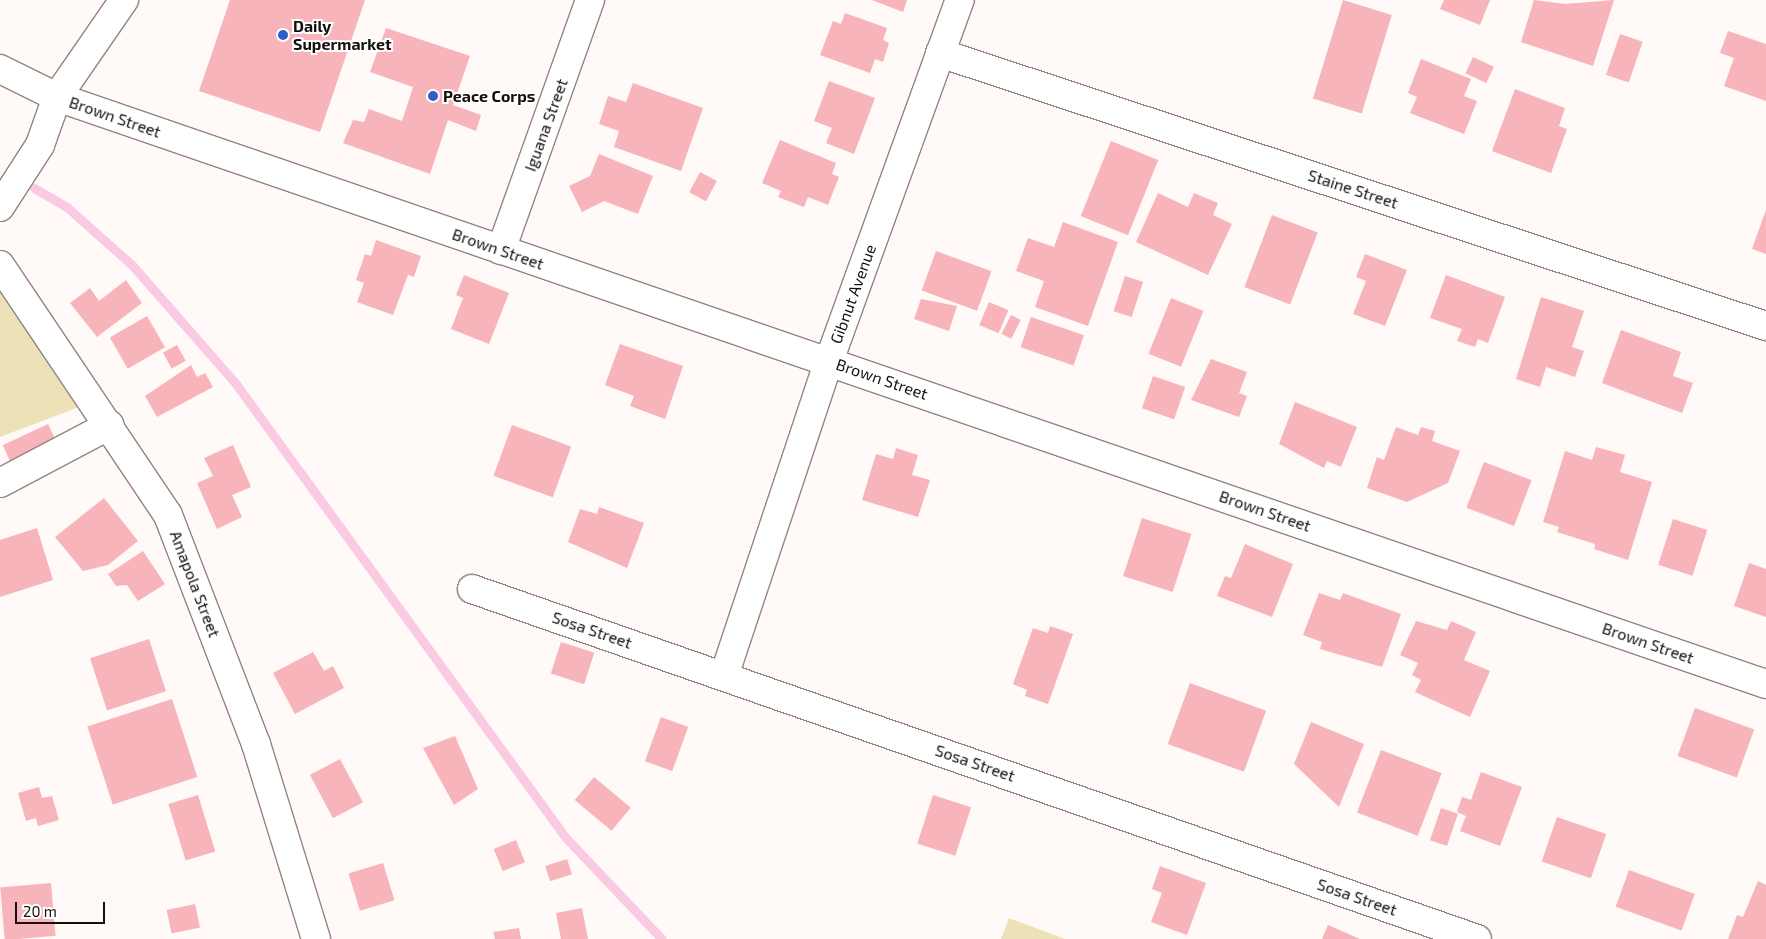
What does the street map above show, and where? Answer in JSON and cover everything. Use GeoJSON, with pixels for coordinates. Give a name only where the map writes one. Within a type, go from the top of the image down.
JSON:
{"type":"FeatureCollection","features":[{"type":"Feature","properties":{"kind":"street"},"geometry":{"type":"LineString","coordinates":[[0,208],[40,145],[57,97],[124,0]]}},
{"type":"Feature","properties":{"kind":"street","name":"Iguana Street"},"geometry":{"type":"LineString","coordinates":[[501,250],[590,0]]}},
{"type":"Feature","properties":{"kind":"street","name":"Gibnut Avenue"},"geometry":{"type":"LineString","coordinates":[[724,676],[829,361],[960,0]]}},
{"type":"Feature","properties":{"kind":"street","name":"Staine Street"},"geometry":{"type":"LineString","coordinates":[[940,53],[1766,326]]}},
{"type":"Feature","properties":{"kind":"street","name":"Brown Street"},"geometry":{"type":"LineString","coordinates":[[0,69],[57,97],[1766,684]]}},
{"type":"Feature","properties":{"kind":"street","name":"Amapola Street"},"geometry":{"type":"LineString","coordinates":[[0,265],[110,425],[168,514],[256,744],[316,939]]}},
{"type":"Feature","properties":{"kind":"street"},"geometry":{"type":"LineString","coordinates":[[0,483],[110,425]]}},
{"type":"Feature","properties":{"kind":"street","name":"Sosa Street"},"geometry":{"type":"LineString","coordinates":[[472,589],[1477,939]]}},
{"type":"Feature","properties":{"kind":"shaded area"},"geometry":{"type":"Polygon","coordinates":[[[0,290],[82,406],[0,437],[0,290]]]}},
{"type":"Feature","properties":{"kind":"shaded area"},"geometry":{"type":"Polygon","coordinates":[[[1009,918],[1065,939],[1001,939],[1009,918]]]}},
{"type":"Feature","properties":{"kind":"building"},"geometry":{"type":"Polygon","coordinates":[[[230,0],[365,0],[320,132],[199,91],[230,0]]]}},
{"type":"Feature","properties":{"kind":"building"},"geometry":{"type":"Polygon","coordinates":[[[872,0],[907,0],[903,12],[872,0]]]}},
{"type":"Feature","properties":{"kind":"building"},"geometry":{"type":"Polygon","coordinates":[[[1343,0],[1392,15],[1362,113],[1313,98],[1343,0]]]}},
{"type":"Feature","properties":{"kind":"building"},"geometry":{"type":"Polygon","coordinates":[[[1444,0],[1490,0],[1480,25],[1440,9],[1444,0]]]}},
{"type":"Feature","properties":{"kind":"building"},"geometry":{"type":"Polygon","coordinates":[[[1534,0],[1565,4],[1614,0],[1593,66],[1521,42],[1534,0]]]}},
{"type":"Feature","properties":{"kind":"building"},"geometry":{"type":"Polygon","coordinates":[[[845,13],[887,28],[883,40],[889,43],[883,62],[875,59],[870,73],[820,55],[833,21],[841,24],[845,13]]]}},
{"type":"Feature","properties":{"kind":"building","name":"Peace Corps"},"geometry":{"type":"Polygon","coordinates":[[[386,28],[470,56],[453,105],[481,115],[476,131],[448,120],[430,174],[343,143],[353,120],[364,122],[369,109],[402,121],[413,87],[370,72],[386,28]]]}},
{"type":"Feature","properties":{"kind":"building"},"geometry":{"type":"Polygon","coordinates":[[[1728,31],[1766,44],[1766,101],[1724,86],[1734,58],[1720,53],[1728,31]]]}},
{"type":"Feature","properties":{"kind":"building"},"geometry":{"type":"Polygon","coordinates":[[[1620,34],[1643,42],[1629,82],[1606,75],[1620,34]]]}},
{"type":"Feature","properties":{"kind":"building"},"geometry":{"type":"Polygon","coordinates":[[[1473,57],[1494,67],[1486,83],[1465,73],[1473,57]]]}},
{"type":"Feature","properties":{"kind":"building"},"geometry":{"type":"Polygon","coordinates":[[[1421,59],[1471,79],[1464,96],[1477,101],[1464,134],[1410,113],[1417,97],[1408,93],[1421,59]]]}},
{"type":"Feature","properties":{"kind":"building"},"geometry":{"type":"Polygon","coordinates":[[[829,81],[875,98],[854,154],[826,143],[832,128],[814,121],[829,81]]]}},
{"type":"Feature","properties":{"kind":"building"},"geometry":{"type":"Polygon","coordinates":[[[633,83],[703,108],[681,171],[614,147],[619,131],[599,124],[608,96],[626,102],[633,83]]]}},
{"type":"Feature","properties":{"kind":"building"},"geometry":{"type":"Polygon","coordinates":[[[1515,89],[1565,108],[1559,126],[1567,129],[1551,173],[1492,151],[1515,89]]]}},
{"type":"Feature","properties":{"kind":"building"},"geometry":{"type":"Polygon","coordinates":[[[780,140],[836,163],[832,174],[839,177],[828,205],[808,197],[804,207],[778,197],[781,191],[762,183],[780,140]]]}},
{"type":"Feature","properties":{"kind":"building"},"geometry":{"type":"Polygon","coordinates":[[[1111,141],[1158,160],[1128,235],[1081,216],[1111,141]]]}},
{"type":"Feature","properties":{"kind":"building"},"geometry":{"type":"Polygon","coordinates":[[[599,154],[653,176],[638,214],[604,201],[582,212],[569,186],[590,176],[599,154]]]}},
{"type":"Feature","properties":{"kind":"building"},"geometry":{"type":"Polygon","coordinates":[[[700,172],[717,181],[706,201],[689,192],[700,172]]]}},
{"type":"Feature","properties":{"kind":"building"},"geometry":{"type":"Polygon","coordinates":[[[1158,193],[1188,207],[1194,193],[1218,203],[1213,215],[1232,224],[1208,275],[1136,242],[1158,193]]]}},
{"type":"Feature","properties":{"kind":"building"},"geometry":{"type":"Polygon","coordinates":[[[1766,210],[1766,254],[1752,249],[1766,210]]]}},
{"type":"Feature","properties":{"kind":"building"},"geometry":{"type":"Polygon","coordinates":[[[1272,215],[1318,233],[1290,304],[1244,287],[1272,215]]]}},
{"type":"Feature","properties":{"kind":"building"},"geometry":{"type":"Polygon","coordinates":[[[1063,222],[1118,242],[1088,326],[1035,307],[1044,281],[1016,271],[1028,238],[1054,247],[1063,222]]]}},
{"type":"Feature","properties":{"kind":"building"},"geometry":{"type":"Polygon","coordinates":[[[376,240],[421,256],[414,277],[408,275],[393,315],[357,302],[364,283],[356,280],[365,254],[371,256],[376,240]]]}},
{"type":"Feature","properties":{"kind":"building"},"geometry":{"type":"Polygon","coordinates":[[[936,251],[991,271],[977,311],[922,290],[936,251]]]}},
{"type":"Feature","properties":{"kind":"building"},"geometry":{"type":"Polygon","coordinates":[[[1365,254],[1407,270],[1385,326],[1353,314],[1366,281],[1356,277],[1365,254]]]}},
{"type":"Feature","properties":{"kind":"building"},"geometry":{"type":"Polygon","coordinates":[[[464,275],[509,293],[489,344],[451,329],[463,298],[456,295],[464,275]]]}},
{"type":"Feature","properties":{"kind":"building"},"geometry":{"type":"Polygon","coordinates":[[[1446,275],[1505,297],[1488,343],[1478,339],[1475,347],[1457,341],[1462,329],[1430,318],[1446,275]]]}},
{"type":"Feature","properties":{"kind":"building"},"geometry":{"type":"Polygon","coordinates":[[[1125,276],[1143,282],[1132,317],[1114,311],[1125,276]]]}},
{"type":"Feature","properties":{"kind":"building"},"geometry":{"type":"Polygon","coordinates":[[[126,280],[142,303],[97,337],[70,303],[90,288],[99,301],[126,280]]]}},
{"type":"Feature","properties":{"kind":"building"},"geometry":{"type":"Polygon","coordinates":[[[1541,297],[1584,311],[1572,347],[1584,351],[1575,377],[1546,367],[1540,387],[1516,379],[1541,297]]]}},
{"type":"Feature","properties":{"kind":"building"},"geometry":{"type":"Polygon","coordinates":[[[1171,298],[1203,311],[1181,367],[1149,354],[1171,298]]]}},
{"type":"Feature","properties":{"kind":"building"},"geometry":{"type":"Polygon","coordinates":[[[921,299],[957,306],[949,331],[914,319],[921,299]]]}},
{"type":"Feature","properties":{"kind":"building"},"geometry":{"type":"Polygon","coordinates":[[[989,302],[1008,310],[999,333],[979,325],[989,302]]]}},
{"type":"Feature","properties":{"kind":"building"},"geometry":{"type":"Polygon","coordinates":[[[1011,315],[1021,320],[1011,339],[1001,334],[1011,315]]]}},
{"type":"Feature","properties":{"kind":"building"},"geometry":{"type":"Polygon","coordinates":[[[147,316],[165,347],[128,369],[110,338],[147,316]]]}},
{"type":"Feature","properties":{"kind":"building"},"geometry":{"type":"Polygon","coordinates":[[[1031,317],[1084,335],[1074,365],[1021,347],[1031,317]]]}},
{"type":"Feature","properties":{"kind":"building"},"geometry":{"type":"Polygon","coordinates":[[[1621,330],[1681,352],[1673,376],[1693,383],[1682,413],[1602,383],[1621,330]]]}},
{"type":"Feature","properties":{"kind":"building"},"geometry":{"type":"Polygon","coordinates":[[[620,344],[683,366],[665,419],[630,406],[634,396],[605,385],[620,344]]]}},
{"type":"Feature","properties":{"kind":"building"},"geometry":{"type":"Polygon","coordinates":[[[177,345],[186,361],[172,369],[163,353],[177,345]]]}},
{"type":"Feature","properties":{"kind":"building"},"geometry":{"type":"Polygon","coordinates":[[[1211,359],[1247,372],[1239,393],[1247,396],[1239,417],[1191,400],[1211,359]]]}},
{"type":"Feature","properties":{"kind":"building"},"geometry":{"type":"Polygon","coordinates":[[[191,365],[197,377],[205,373],[213,387],[157,417],[145,396],[191,365]]]}},
{"type":"Feature","properties":{"kind":"building"},"geometry":{"type":"Polygon","coordinates":[[[1153,376],[1185,387],[1174,419],[1142,408],[1153,376]]]}},
{"type":"Feature","properties":{"kind":"building"},"geometry":{"type":"Polygon","coordinates":[[[1295,402],[1357,427],[1341,467],[1327,461],[1324,468],[1279,444],[1295,402]]]}},
{"type":"Feature","properties":{"kind":"building"},"geometry":{"type":"Polygon","coordinates":[[[48,424],[56,441],[11,462],[3,445],[48,424]]]}},
{"type":"Feature","properties":{"kind":"building"},"geometry":{"type":"Polygon","coordinates":[[[512,425],[571,447],[553,497],[494,476],[512,425]]]}},
{"type":"Feature","properties":{"kind":"building"},"geometry":{"type":"Polygon","coordinates":[[[1396,427],[1418,435],[1421,427],[1435,431],[1432,441],[1460,451],[1448,483],[1407,502],[1367,488],[1377,457],[1384,460],[1396,427]]]}},
{"type":"Feature","properties":{"kind":"building"},"geometry":{"type":"Polygon","coordinates":[[[233,445],[251,487],[232,495],[242,517],[217,529],[197,483],[213,476],[204,458],[233,445]]]}},
{"type":"Feature","properties":{"kind":"building"},"geometry":{"type":"Polygon","coordinates":[[[1596,447],[1625,455],[1620,472],[1652,482],[1628,560],[1594,549],[1595,544],[1557,532],[1559,527],[1543,522],[1565,451],[1592,460],[1596,447]]]}},
{"type":"Feature","properties":{"kind":"building"},"geometry":{"type":"Polygon","coordinates":[[[896,448],[918,455],[912,475],[930,480],[918,517],[862,500],[876,454],[893,459],[896,448]]]}},
{"type":"Feature","properties":{"kind":"building"},"geometry":{"type":"Polygon","coordinates":[[[1484,462],[1532,480],[1514,526],[1466,508],[1484,462]]]}},
{"type":"Feature","properties":{"kind":"building"},"geometry":{"type":"Polygon","coordinates":[[[104,498],[138,541],[108,565],[83,571],[55,537],[104,498]]]}},
{"type":"Feature","properties":{"kind":"building"},"geometry":{"type":"Polygon","coordinates":[[[599,507],[644,523],[627,568],[568,542],[580,509],[597,514],[599,507]]]}},
{"type":"Feature","properties":{"kind":"building"},"geometry":{"type":"Polygon","coordinates":[[[1142,518],[1191,534],[1173,592],[1123,576],[1142,518]]]}},
{"type":"Feature","properties":{"kind":"building"},"geometry":{"type":"Polygon","coordinates":[[[1673,519],[1707,530],[1692,576],[1658,565],[1673,519]]]}},
{"type":"Feature","properties":{"kind":"building"},"geometry":{"type":"Polygon","coordinates":[[[37,528],[53,580],[0,597],[0,540],[37,528]]]}},
{"type":"Feature","properties":{"kind":"building"},"geometry":{"type":"Polygon","coordinates":[[[1245,544],[1293,564],[1272,617],[1217,596],[1225,576],[1231,578],[1245,544]]]}},
{"type":"Feature","properties":{"kind":"building"},"geometry":{"type":"Polygon","coordinates":[[[143,551],[165,584],[138,601],[127,585],[116,586],[108,574],[143,551]]]}},
{"type":"Feature","properties":{"kind":"building"},"geometry":{"type":"Polygon","coordinates":[[[1749,563],[1766,569],[1766,617],[1734,606],[1749,563]]]}},
{"type":"Feature","properties":{"kind":"building"},"geometry":{"type":"Polygon","coordinates":[[[1319,593],[1340,600],[1343,593],[1401,614],[1382,667],[1320,649],[1322,642],[1303,635],[1319,593]]]}},
{"type":"Feature","properties":{"kind":"building"},"geometry":{"type":"Polygon","coordinates":[[[1416,621],[1447,630],[1451,621],[1476,632],[1464,660],[1490,671],[1470,717],[1415,692],[1421,680],[1412,675],[1418,663],[1400,655],[1416,621]]]}},
{"type":"Feature","properties":{"kind":"building"},"geometry":{"type":"Polygon","coordinates":[[[1050,626],[1073,634],[1048,704],[1025,696],[1027,690],[1013,684],[1033,628],[1048,633],[1050,626]]]}},
{"type":"Feature","properties":{"kind":"building"},"geometry":{"type":"Polygon","coordinates":[[[149,639],[166,691],[107,710],[90,658],[149,639]]]}},
{"type":"Feature","properties":{"kind":"building"},"geometry":{"type":"Polygon","coordinates":[[[561,642],[594,653],[584,684],[551,673],[561,642]]]}},
{"type":"Feature","properties":{"kind":"building"},"geometry":{"type":"Polygon","coordinates":[[[313,652],[324,671],[333,666],[344,688],[295,714],[273,673],[313,652]]]}},
{"type":"Feature","properties":{"kind":"building"},"geometry":{"type":"Polygon","coordinates":[[[1190,683],[1266,711],[1244,772],[1168,744],[1190,683]]]}},
{"type":"Feature","properties":{"kind":"building"},"geometry":{"type":"Polygon","coordinates":[[[172,699],[197,777],[113,804],[87,727],[172,699]]]}},
{"type":"Feature","properties":{"kind":"building"},"geometry":{"type":"Polygon","coordinates":[[[1695,708],[1754,730],[1737,777],[1678,756],[1695,708]]]}},
{"type":"Feature","properties":{"kind":"building"},"geometry":{"type":"Polygon","coordinates":[[[661,717],[688,727],[672,771],[645,761],[661,717]]]}},
{"type":"Feature","properties":{"kind":"building"},"geometry":{"type":"Polygon","coordinates":[[[1311,722],[1364,744],[1339,807],[1294,764],[1311,722]]]}},
{"type":"Feature","properties":{"kind":"building"},"geometry":{"type":"Polygon","coordinates":[[[455,736],[478,789],[454,805],[423,748],[455,736]]]}},
{"type":"Feature","properties":{"kind":"building"},"geometry":{"type":"Polygon","coordinates":[[[1381,750],[1442,773],[1418,836],[1357,813],[1381,750]]]}},
{"type":"Feature","properties":{"kind":"building"},"geometry":{"type":"Polygon","coordinates":[[[340,759],[363,802],[333,818],[310,775],[340,759]]]}},
{"type":"Feature","properties":{"kind":"building"},"geometry":{"type":"Polygon","coordinates":[[[1481,772],[1522,787],[1500,846],[1460,831],[1466,816],[1457,812],[1462,797],[1471,800],[1481,772]]]}},
{"type":"Feature","properties":{"kind":"building"},"geometry":{"type":"Polygon","coordinates":[[[594,777],[631,808],[611,831],[575,800],[594,777]]]}},
{"type":"Feature","properties":{"kind":"building"},"geometry":{"type":"Polygon","coordinates":[[[39,787],[42,798],[52,796],[59,820],[38,826],[36,818],[26,821],[18,793],[39,787]]]}},
{"type":"Feature","properties":{"kind":"building"},"geometry":{"type":"Polygon","coordinates":[[[198,795],[215,851],[186,860],[168,804],[198,795]]]}},
{"type":"Feature","properties":{"kind":"building"},"geometry":{"type":"Polygon","coordinates":[[[933,795],[971,807],[955,856],[917,844],[933,795]]]}},
{"type":"Feature","properties":{"kind":"building"},"geometry":{"type":"Polygon","coordinates":[[[1441,808],[1458,814],[1447,846],[1430,840],[1441,808]]]}},
{"type":"Feature","properties":{"kind":"building"},"geometry":{"type":"Polygon","coordinates":[[[1557,817],[1606,834],[1591,878],[1542,861],[1557,817]]]}},
{"type":"Feature","properties":{"kind":"building"},"geometry":{"type":"Polygon","coordinates":[[[516,840],[525,862],[503,871],[494,849],[516,840]]]}},
{"type":"Feature","properties":{"kind":"building"},"geometry":{"type":"Polygon","coordinates":[[[567,859],[572,874],[550,881],[545,866],[567,859]]]}},
{"type":"Feature","properties":{"kind":"building"},"geometry":{"type":"Polygon","coordinates":[[[383,863],[394,900],[360,911],[349,874],[383,863]]]}},
{"type":"Feature","properties":{"kind":"building"},"geometry":{"type":"Polygon","coordinates":[[[1160,866],[1206,883],[1187,935],[1151,922],[1162,893],[1152,889],[1160,866]]]}},
{"type":"Feature","properties":{"kind":"building"},"geometry":{"type":"Polygon","coordinates":[[[1629,870],[1695,894],[1681,931],[1616,907],[1629,870]]]}},
{"type":"Feature","properties":{"kind":"building"},"geometry":{"type":"Polygon","coordinates":[[[1758,881],[1766,885],[1766,939],[1728,939],[1737,915],[1743,917],[1758,881]]]}},
{"type":"Feature","properties":{"kind":"building"},"geometry":{"type":"Polygon","coordinates":[[[51,883],[56,936],[5,939],[0,887],[51,883]]]}},
{"type":"Feature","properties":{"kind":"building"},"geometry":{"type":"Polygon","coordinates":[[[195,904],[200,927],[172,934],[167,910],[195,904]]]}},
{"type":"Feature","properties":{"kind":"building"},"geometry":{"type":"Polygon","coordinates":[[[582,908],[588,939],[561,939],[556,913],[582,908]]]}},
{"type":"Feature","properties":{"kind":"building"},"geometry":{"type":"Polygon","coordinates":[[[1328,925],[1360,939],[1322,939],[1328,925]]]}},
{"type":"Feature","properties":{"kind":"building"},"geometry":{"type":"Polygon","coordinates":[[[519,928],[521,939],[495,939],[493,932],[519,928]]]}},
{"type":"Feature","properties":{"kind":"waterway"},"geometry":{"type":"LineString","coordinates":[[34,188],[68,208],[132,265],[236,384],[566,838],[662,939]]}},
{"type":"Feature","properties":{"kind":"place","name":"Daily Supermarket"},"geometry":{"type":"Point","coordinates":[283,35]}},
{"type":"Feature","properties":{"kind":"place","name":"Peace Corps"},"geometry":{"type":"Point","coordinates":[433,96]}}]}
